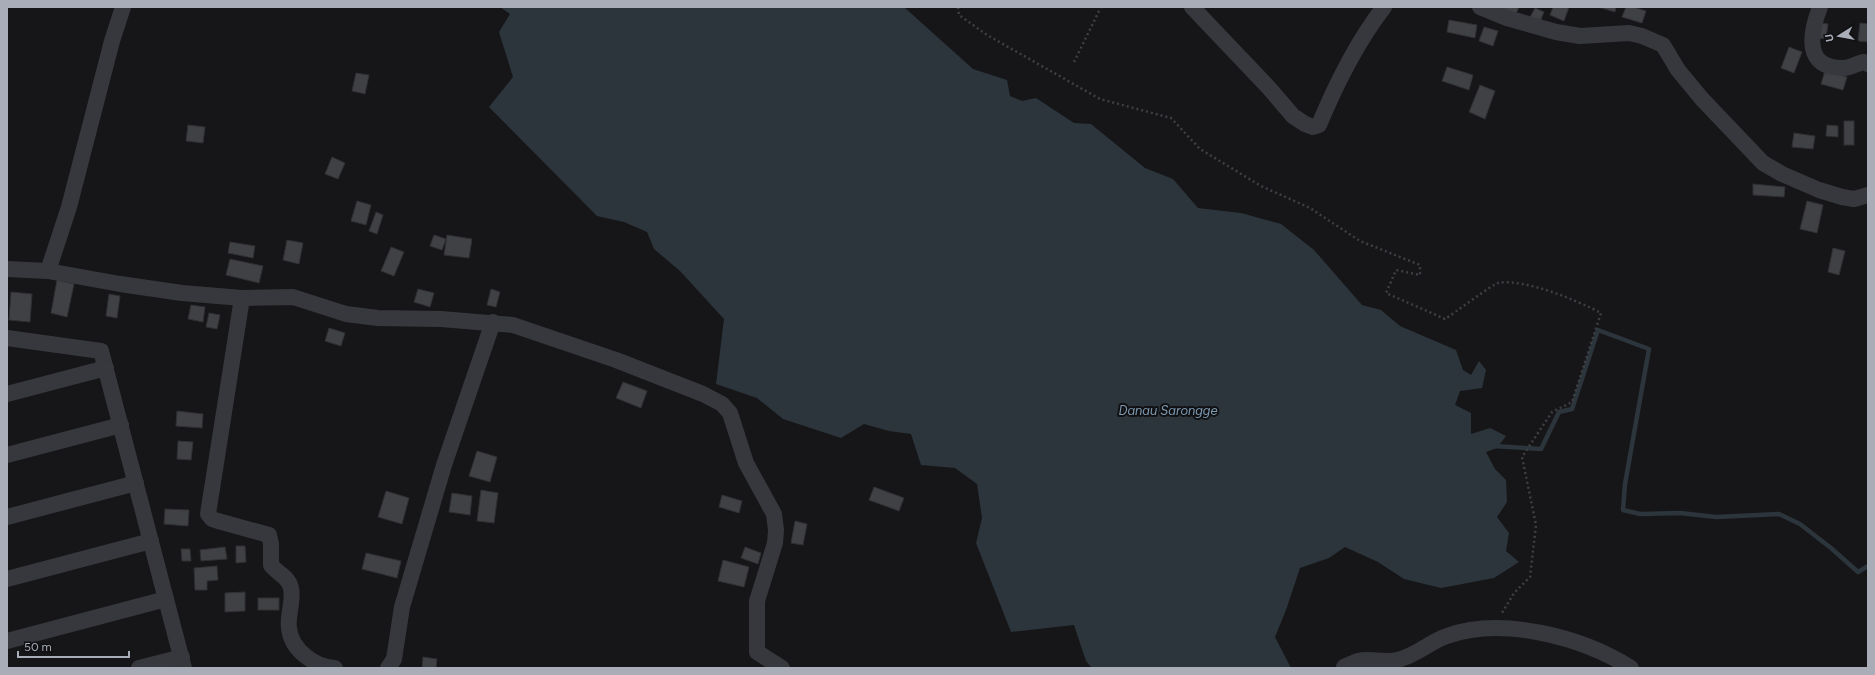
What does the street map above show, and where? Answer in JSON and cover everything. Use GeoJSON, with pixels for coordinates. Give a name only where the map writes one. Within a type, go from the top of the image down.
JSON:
{"type":"FeatureCollection","features":[{"type":"Feature","properties":{"kind":"street"},"geometry":{"type":"LineString","coordinates":[[48,271],[69,207],[112,41],[123,7]]}},
{"type":"Feature","properties":{"kind":"street"},"geometry":{"type":"LineString","coordinates":[[1192,7],[1293,116],[1305,124],[1313,127],[1319,125],[1340,79],[1373,21],[1384,7]]}},
{"type":"Feature","properties":{"kind":"street"},"geometry":{"type":"LineString","coordinates":[[1820,7],[1812,36],[1811,46],[1816,58],[1826,64],[1843,68],[1861,62],[1868,64]]}},
{"type":"Feature","properties":{"kind":"street"},"geometry":{"type":"LineString","coordinates":[[1486,8],[1507,18],[1556,32],[1580,36],[1628,33],[1642,36],[1663,45],[1678,70],[1702,99],[1764,163],[1794,179],[1842,197],[1854,199],[1868,195]]}},
{"type":"Feature","properties":{"kind":"street"},"geometry":{"type":"LineString","coordinates":[[7,268],[48,271],[153,289],[242,298],[293,297],[346,314],[378,318],[442,319],[493,322],[513,325],[616,360],[703,394],[722,404],[730,413],[746,463],[774,514],[776,530],[775,543],[757,601],[757,652],[782,668]]}},
{"type":"Feature","properties":{"kind":"street"},"geometry":{"type":"LineString","coordinates":[[242,298],[208,514],[212,519],[268,535],[271,544],[271,566],[288,580],[291,589],[289,629],[293,641],[311,661],[321,666],[335,668]]}},
{"type":"Feature","properties":{"kind":"street"},"geometry":{"type":"LineString","coordinates":[[388,668],[394,659],[402,607],[444,465],[493,322]]}},
{"type":"Feature","properties":{"kind":"street"},"geometry":{"type":"LineString","coordinates":[[7,338],[101,351],[183,662],[139,668]]}},
{"type":"Feature","properties":{"kind":"street"},"geometry":{"type":"LineString","coordinates":[[7,394],[106,368]]}},
{"type":"Feature","properties":{"kind":"street"},"geometry":{"type":"LineString","coordinates":[[7,455],[121,425]]}},
{"type":"Feature","properties":{"kind":"street"},"geometry":{"type":"LineString","coordinates":[[7,517],[136,483]]}},
{"type":"Feature","properties":{"kind":"street"},"geometry":{"type":"LineString","coordinates":[[7,579],[151,541]]}},
{"type":"Feature","properties":{"kind":"street"},"geometry":{"type":"LineString","coordinates":[[7,641],[166,599]]}},
{"type":"Feature","properties":{"kind":"street"},"geometry":{"type":"LineString","coordinates":[[1344,667],[1359,661],[1397,660],[1413,655],[1446,636],[1464,631],[1511,628],[1542,632],[1566,638],[1631,668]]}},
{"type":"Feature","properties":{"kind":"path"},"geometry":{"type":"LineString","coordinates":[[958,7],[959,15],[988,35],[1100,99],[1171,118],[1200,149],[1261,186],[1310,208],[1360,241],[1420,265],[1420,275],[1396,270],[1386,294],[1445,319],[1498,283],[1526,284],[1574,299],[1601,313],[1572,402],[1552,412],[1522,457],[1536,525],[1530,577],[1514,593],[1492,629]]}},
{"type":"Feature","properties":{"kind":"path"},"geometry":{"type":"LineString","coordinates":[[1074,62],[1101,7]]}},
{"type":"Feature","properties":{"kind":"water","name":"Danau Sarongge"},"geometry":{"type":"Polygon","coordinates":[[[500,7],[904,7],[973,69],[1007,80],[1010,96],[1022,101],[1036,98],[1074,123],[1091,124],[1145,168],[1173,179],[1198,208],[1241,213],[1281,224],[1314,250],[1362,305],[1381,310],[1400,326],[1456,350],[1463,370],[1471,375],[1479,361],[1486,370],[1482,388],[1460,391],[1455,405],[1471,413],[1471,434],[1490,428],[1506,436],[1497,448],[1486,452],[1495,469],[1506,480],[1507,502],[1497,517],[1509,533],[1506,551],[1519,562],[1494,578],[1441,588],[1404,579],[1378,562],[1345,547],[1329,558],[1300,568],[1275,637],[1291,668],[1092,668],[1086,661],[1074,625],[1011,632],[976,543],[982,518],[977,484],[955,468],[921,465],[911,434],[889,431],[864,424],[841,438],[783,419],[757,398],[716,384],[724,319],[680,271],[654,249],[647,232],[624,222],[597,216],[489,107],[513,77],[499,32],[510,14],[500,7]]]}},
{"type":"Feature","properties":{"kind":"building"},"geometry":{"type":"Polygon","coordinates":[[[1504,7],[1519,7],[1515,16],[1503,10],[1504,7]]]}},
{"type":"Feature","properties":{"kind":"building"},"geometry":{"type":"Polygon","coordinates":[[[1553,7],[1569,7],[1564,21],[1550,15],[1553,7]]]}},
{"type":"Feature","properties":{"kind":"building"},"geometry":{"type":"Polygon","coordinates":[[[1598,7],[1616,7],[1615,12],[1598,7]]]}},
{"type":"Feature","properties":{"kind":"building"},"geometry":{"type":"Polygon","coordinates":[[[1626,7],[1633,7],[1646,11],[1642,23],[1622,17],[1626,7]]]}},
{"type":"Feature","properties":{"kind":"building"},"geometry":{"type":"Polygon","coordinates":[[[1535,8],[1544,12],[1539,24],[1529,19],[1535,8]]]}},
{"type":"Feature","properties":{"kind":"building"},"geometry":{"type":"Polygon","coordinates":[[[1449,20],[1477,25],[1475,38],[1447,32],[1449,20]]]}},
{"type":"Feature","properties":{"kind":"building"},"geometry":{"type":"Polygon","coordinates":[[[1820,23],[1828,24],[1826,39],[1818,38],[1820,23]]]}},
{"type":"Feature","properties":{"kind":"building"},"geometry":{"type":"Polygon","coordinates":[[[1860,23],[1868,24],[1868,42],[1858,41],[1860,23]]]}},
{"type":"Feature","properties":{"kind":"building"},"geometry":{"type":"Polygon","coordinates":[[[1484,27],[1498,31],[1493,46],[1479,41],[1484,27]]]}},
{"type":"Feature","properties":{"kind":"building"},"geometry":{"type":"Polygon","coordinates":[[[1789,47],[1802,52],[1794,73],[1781,68],[1789,47]]]}},
{"type":"Feature","properties":{"kind":"building"},"geometry":{"type":"Polygon","coordinates":[[[1447,67],[1473,75],[1469,90],[1442,81],[1447,67]]]}},
{"type":"Feature","properties":{"kind":"building"},"geometry":{"type":"Polygon","coordinates":[[[1825,71],[1847,77],[1843,90],[1821,84],[1825,71]]]}},
{"type":"Feature","properties":{"kind":"building"},"geometry":{"type":"Polygon","coordinates":[[[356,73],[369,75],[365,94],[352,91],[356,73]]]}},
{"type":"Feature","properties":{"kind":"building"},"geometry":{"type":"Polygon","coordinates":[[[1480,85],[1495,91],[1485,119],[1469,112],[1480,85]]]}},
{"type":"Feature","properties":{"kind":"building"},"geometry":{"type":"Polygon","coordinates":[[[1844,121],[1854,121],[1854,145],[1844,145],[1844,121]]]}},
{"type":"Feature","properties":{"kind":"building"},"geometry":{"type":"Polygon","coordinates":[[[188,125],[205,127],[203,143],[186,141],[188,125]]]}},
{"type":"Feature","properties":{"kind":"building"},"geometry":{"type":"Polygon","coordinates":[[[1827,125],[1838,126],[1838,137],[1826,136],[1827,125]]]}},
{"type":"Feature","properties":{"kind":"building"},"geometry":{"type":"Polygon","coordinates":[[[1794,133],[1815,136],[1813,149],[1792,147],[1794,133]]]}},
{"type":"Feature","properties":{"kind":"building"},"geometry":{"type":"Polygon","coordinates":[[[332,157],[345,163],[338,179],[325,174],[332,157]]]}},
{"type":"Feature","properties":{"kind":"building"},"geometry":{"type":"Polygon","coordinates":[[[1753,184],[1785,187],[1784,197],[1753,195],[1753,184]]]}},
{"type":"Feature","properties":{"kind":"building"},"geometry":{"type":"Polygon","coordinates":[[[357,201],[371,205],[366,225],[351,221],[357,201]]]}},
{"type":"Feature","properties":{"kind":"building"},"geometry":{"type":"Polygon","coordinates":[[[1807,201],[1823,205],[1817,233],[1800,229],[1807,201]]]}},
{"type":"Feature","properties":{"kind":"building"},"geometry":{"type":"Polygon","coordinates":[[[376,212],[383,215],[377,234],[369,231],[376,212]]]}},
{"type":"Feature","properties":{"kind":"building"},"geometry":{"type":"Polygon","coordinates":[[[434,235],[446,239],[442,250],[430,246],[434,235]]]}},
{"type":"Feature","properties":{"kind":"building"},"geometry":{"type":"Polygon","coordinates":[[[447,235],[472,239],[469,258],[444,255],[447,235]]]}},
{"type":"Feature","properties":{"kind":"building"},"geometry":{"type":"Polygon","coordinates":[[[287,240],[303,243],[299,264],[283,260],[287,240]]]}},
{"type":"Feature","properties":{"kind":"building"},"geometry":{"type":"Polygon","coordinates":[[[230,242],[255,246],[253,258],[228,253],[230,242]]]}},
{"type":"Feature","properties":{"kind":"building"},"geometry":{"type":"Polygon","coordinates":[[[391,247],[404,252],[394,276],[381,271],[391,247]]]}},
{"type":"Feature","properties":{"kind":"building"},"geometry":{"type":"Polygon","coordinates":[[[1833,248],[1845,251],[1839,275],[1828,272],[1833,248]]]}},
{"type":"Feature","properties":{"kind":"building"},"geometry":{"type":"Polygon","coordinates":[[[230,259],[263,266],[259,283],[226,275],[230,259]]]}},
{"type":"Feature","properties":{"kind":"building"},"geometry":{"type":"Polygon","coordinates":[[[57,280],[74,284],[67,317],[51,313],[57,280]]]}},
{"type":"Feature","properties":{"kind":"building"},"geometry":{"type":"Polygon","coordinates":[[[418,289],[434,293],[430,307],[414,302],[418,289]]]}},
{"type":"Feature","properties":{"kind":"building"},"geometry":{"type":"Polygon","coordinates":[[[491,289],[500,292],[496,307],[487,305],[491,289]]]}},
{"type":"Feature","properties":{"kind":"building"},"geometry":{"type":"Polygon","coordinates":[[[11,292],[32,294],[30,322],[9,320],[11,292]]]}},
{"type":"Feature","properties":{"kind":"building"},"geometry":{"type":"Polygon","coordinates":[[[109,294],[120,296],[117,318],[106,316],[109,294]]]}},
{"type":"Feature","properties":{"kind":"building"},"geometry":{"type":"Polygon","coordinates":[[[191,305],[205,307],[203,322],[188,319],[191,305]]]}},
{"type":"Feature","properties":{"kind":"building"},"geometry":{"type":"Polygon","coordinates":[[[209,313],[220,315],[217,329],[206,327],[209,313]]]}},
{"type":"Feature","properties":{"kind":"building"},"geometry":{"type":"Polygon","coordinates":[[[329,328],[345,333],[341,346],[325,341],[329,328]]]}},
{"type":"Feature","properties":{"kind":"building"},"geometry":{"type":"Polygon","coordinates":[[[623,382],[647,391],[641,408],[616,398],[623,382]]]}},
{"type":"Feature","properties":{"kind":"building"},"geometry":{"type":"Polygon","coordinates":[[[177,411],[203,414],[202,428],[176,426],[177,411]]]}},
{"type":"Feature","properties":{"kind":"building"},"geometry":{"type":"Polygon","coordinates":[[[178,441],[193,442],[191,460],[177,459],[178,441]]]}},
{"type":"Feature","properties":{"kind":"building"},"geometry":{"type":"Polygon","coordinates":[[[477,451],[497,457],[490,482],[469,476],[477,451]]]}},
{"type":"Feature","properties":{"kind":"building"},"geometry":{"type":"Polygon","coordinates":[[[874,487],[904,498],[899,511],[869,500],[874,487]]]}},
{"type":"Feature","properties":{"kind":"building"},"geometry":{"type":"Polygon","coordinates":[[[481,490],[498,493],[494,523],[477,521],[481,490]]]}},
{"type":"Feature","properties":{"kind":"building"},"geometry":{"type":"Polygon","coordinates":[[[386,491],[409,498],[402,524],[378,517],[386,491]]]}},
{"type":"Feature","properties":{"kind":"building"},"geometry":{"type":"Polygon","coordinates":[[[452,493],[472,496],[470,515],[449,512],[452,493]]]}},
{"type":"Feature","properties":{"kind":"building"},"geometry":{"type":"Polygon","coordinates":[[[722,495],[742,501],[739,513],[719,507],[722,495]]]}},
{"type":"Feature","properties":{"kind":"building"},"geometry":{"type":"Polygon","coordinates":[[[165,509],[189,510],[188,526],[164,524],[165,509]]]}},
{"type":"Feature","properties":{"kind":"building"},"geometry":{"type":"Polygon","coordinates":[[[795,521],[807,524],[803,545],[791,543],[795,521]]]}},
{"type":"Feature","properties":{"kind":"building"},"geometry":{"type":"Polygon","coordinates":[[[236,546],[245,546],[246,562],[236,563],[236,546]]]}},
{"type":"Feature","properties":{"kind":"building"},"geometry":{"type":"Polygon","coordinates":[[[225,547],[227,559],[201,561],[200,550],[225,547]]]}},
{"type":"Feature","properties":{"kind":"building"},"geometry":{"type":"Polygon","coordinates":[[[745,547],[761,553],[758,564],[741,558],[745,547]]]}},
{"type":"Feature","properties":{"kind":"building"},"geometry":{"type":"Polygon","coordinates":[[[181,549],[190,549],[191,561],[182,561],[181,549]]]}},
{"type":"Feature","properties":{"kind":"building"},"geometry":{"type":"Polygon","coordinates":[[[366,553],[401,561],[397,578],[362,569],[366,553]]]}},
{"type":"Feature","properties":{"kind":"building"},"geometry":{"type":"Polygon","coordinates":[[[723,560],[749,567],[744,587],[718,581],[723,560]]]}},
{"type":"Feature","properties":{"kind":"building"},"geometry":{"type":"Polygon","coordinates":[[[217,566],[218,580],[207,581],[207,590],[195,590],[194,568],[217,566]]]}},
{"type":"Feature","properties":{"kind":"building"},"geometry":{"type":"Polygon","coordinates":[[[245,592],[245,611],[225,612],[225,593],[245,592]]]}},
{"type":"Feature","properties":{"kind":"building"},"geometry":{"type":"Polygon","coordinates":[[[258,598],[279,598],[279,610],[258,610],[258,598]]]}},
{"type":"Feature","properties":{"kind":"building"},"geometry":{"type":"Polygon","coordinates":[[[423,657],[437,659],[436,668],[422,668],[423,657]]]}},
{"type":"Feature","properties":{"kind":"waterway"},"geometry":{"type":"LineString","coordinates":[[1493,446],[1541,449],[1559,412],[1572,409],[1598,330],[1649,349],[1625,484],[1623,510],[1640,514],[1680,513],[1716,517],[1779,514],[1800,524],[1831,548],[1858,572],[1868,566]]}}]}
